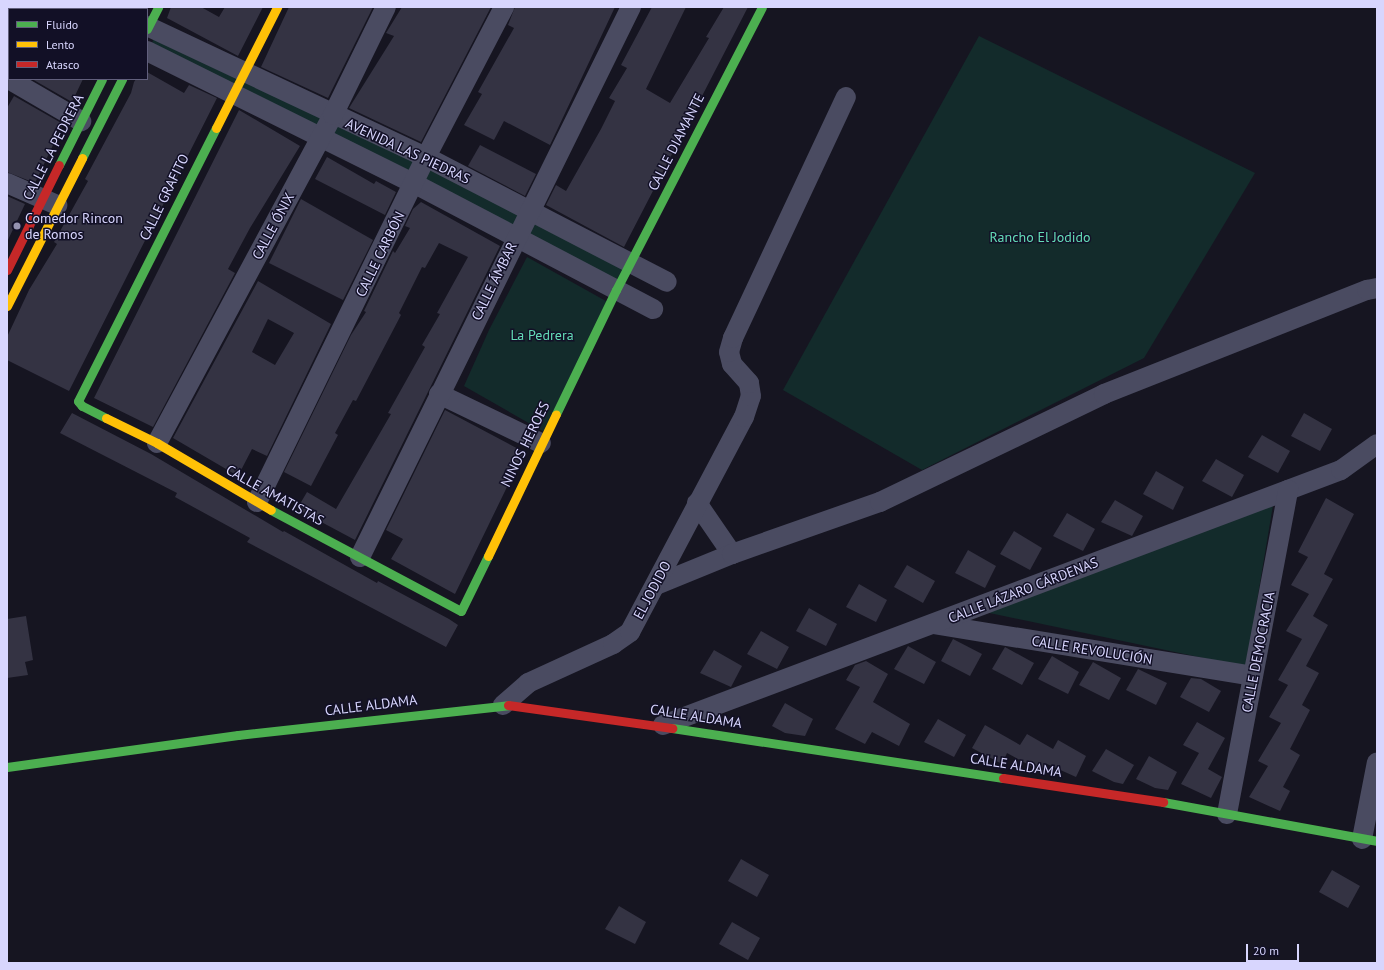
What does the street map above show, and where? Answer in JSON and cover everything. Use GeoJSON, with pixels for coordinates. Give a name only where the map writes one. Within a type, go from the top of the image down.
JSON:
{"type":"FeatureCollection","features":[{"type":"Feature","properties":{"kind":"main road"},"geometry":{"type":"LineString","coordinates":[[148,25],[158,7]]}},
{"type":"Feature","properties":{"kind":"main road","name":"CALLE GRAFITO"},"geometry":{"type":"LineString","coordinates":[[78,401],[232,92],[277,7]]}},
{"type":"Feature","properties":{"kind":"main road","name":"CALLE DIAMANTE"},"geometry":{"type":"LineString","coordinates":[[616,290],[762,7]]}},
{"type":"Feature","properties":{"kind":"main road","name":"CALLE LA PEDRERA"},"geometry":{"type":"LineString","coordinates":[[7,306],[81,121],[102,80]]}},
{"type":"Feature","properties":{"kind":"main road","name":"CALLE LA PEDRERA"},"geometry":{"type":"LineString","coordinates":[[7,270],[121,80]]}},
{"type":"Feature","properties":{"kind":"main road","name":"NINOS HEROES"},"geometry":{"type":"LineString","coordinates":[[461,611],[616,290]]}},
{"type":"Feature","properties":{"kind":"main road","name":"CALLE AMATISTAS"},"geometry":{"type":"LineString","coordinates":[[78,401],[82,406],[157,443],[257,502],[461,611]]}},
{"type":"Feature","properties":{"kind":"main road","name":"CALLE ALDAMA"},"geometry":{"type":"LineString","coordinates":[[7,767],[238,735],[503,704],[662,725],[1227,814],[1370,840]]}},
{"type":"Feature","properties":{"kind":"street","name":"CALLE ÓNIX"},"geometry":{"type":"LineString","coordinates":[[157,443],[333,115],[386,7]]}},
{"type":"Feature","properties":{"kind":"street","name":"CALLE CARBÓN"},"geometry":{"type":"LineString","coordinates":[[257,502],[415,184],[426,157],[504,7]]}},
{"type":"Feature","properties":{"kind":"street","name":"CALLE ÁMBAR"},"geometry":{"type":"LineString","coordinates":[[360,557],[515,239],[530,212],[631,7]]}},
{"type":"Feature","properties":{"kind":"street","name":"AVENIDA LAS PIEDRAS"},"geometry":{"type":"LineString","coordinates":[[148,27],[333,115],[426,157],[667,282]]}},
{"type":"Feature","properties":{"kind":"street","name":"AVENIDA LAS PIEDRAS"},"geometry":{"type":"LineString","coordinates":[[148,50],[415,184],[515,239],[653,308]]}},
{"type":"Feature","properties":{"kind":"street"},"geometry":{"type":"LineString","coordinates":[[10,80],[81,121]]}},
{"type":"Feature","properties":{"kind":"street","name":"EL JODIDO"},"geometry":{"type":"LineString","coordinates":[[503,704],[528,683],[613,644],[630,632],[656,585],[697,503],[744,417],[751,396],[749,383],[732,364],[729,352],[733,338],[846,97]]}},
{"type":"Feature","properties":{"kind":"street"},"geometry":{"type":"LineString","coordinates":[[7,183],[49,202]]}},
{"type":"Feature","properties":{"kind":"street"},"geometry":{"type":"LineString","coordinates":[[656,585],[732,554],[880,502],[1104,394],[1353,295],[1377,288]]}},
{"type":"Feature","properties":{"kind":"street"},"geometry":{"type":"LineString","coordinates":[[439,394],[541,443]]}},
{"type":"Feature","properties":{"kind":"street","name":"CALLE LÁZARO CÁRDENAS"},"geometry":{"type":"LineString","coordinates":[[662,725],[1288,490],[1349,466],[1377,444]]}},
{"type":"Feature","properties":{"kind":"street","name":"CALLE DEMOCRACIA"},"geometry":{"type":"LineString","coordinates":[[1227,814],[1288,490]]}},
{"type":"Feature","properties":{"kind":"street"},"geometry":{"type":"LineString","coordinates":[[697,503],[732,554]]}},
{"type":"Feature","properties":{"kind":"street","name":"CALLE REVOLUCIÓN"},"geometry":{"type":"LineString","coordinates":[[932,624],[1253,676]]}},
{"type":"Feature","properties":{"kind":"street"},"geometry":{"type":"LineString","coordinates":[[1370,840],[1377,762]]}},
{"type":"Feature","properties":{"kind":"green space"},"geometry":{"type":"Polygon","coordinates":[[[156,32],[631,268],[623,286],[152,43],[156,32]]]}},
{"type":"Feature","properties":{"kind":"green space","name":"Rancho El Jodido"},"geometry":{"type":"Polygon","coordinates":[[[979,36],[1255,173],[1144,358],[922,470],[783,390],[979,36]]]}},
{"type":"Feature","properties":{"kind":"green space","name":"La Pedrera"},"geometry":{"type":"Polygon","coordinates":[[[527,257],[613,305],[546,433],[464,386],[489,330],[527,257]]]}},
{"type":"Feature","properties":{"kind":"green space"},"geometry":{"type":"Polygon","coordinates":[[[1273,505],[1246,667],[980,611],[1273,505]]]}},
{"type":"Feature","properties":{"kind":"building"},"geometry":{"type":"Polygon","coordinates":[[[171,7],[201,7],[219,17],[225,7],[263,7],[238,56],[167,18],[171,7]]]}},
{"type":"Feature","properties":{"kind":"building"},"geometry":{"type":"Polygon","coordinates":[[[289,7],[373,7],[328,98],[261,67],[289,7]]]}},
{"type":"Feature","properties":{"kind":"building"},"geometry":{"type":"Polygon","coordinates":[[[402,7],[491,7],[421,142],[349,108],[394,36],[386,33],[402,7]]]}},
{"type":"Feature","properties":{"kind":"building"},"geometry":{"type":"Polygon","coordinates":[[[515,7],[615,7],[550,145],[504,121],[494,140],[464,125],[482,94],[478,92],[514,28],[508,25],[515,7]]]}},
{"type":"Feature","properties":{"kind":"building"},"geometry":{"type":"Polygon","coordinates":[[[652,7],[686,7],[646,89],[670,103],[709,38],[706,37],[724,7],[748,7],[624,247],[546,205],[556,185],[566,191],[601,129],[615,101],[609,98],[627,68],[621,65],[652,7]]]}},
{"type":"Feature","properties":{"kind":"building"},"geometry":{"type":"Polygon","coordinates":[[[148,73],[184,93],[189,85],[217,98],[69,391],[7,360],[7,337],[29,290],[57,244],[54,242],[88,181],[85,179],[131,93],[135,80],[148,80],[148,73]]]}},
{"type":"Feature","properties":{"kind":"building"},"geometry":{"type":"Polygon","coordinates":[[[34,80],[83,80],[72,102],[34,80]]]}},
{"type":"Feature","properties":{"kind":"building"},"geometry":{"type":"Polygon","coordinates":[[[14,96],[63,124],[35,183],[7,172],[7,108],[14,96]]]}},
{"type":"Feature","properties":{"kind":"building"},"geometry":{"type":"Polygon","coordinates":[[[239,110],[300,146],[250,228],[228,269],[235,273],[153,427],[94,398],[239,110]]]}},
{"type":"Feature","properties":{"kind":"building"},"geometry":{"type":"Polygon","coordinates":[[[480,145],[536,174],[525,196],[468,166],[480,145]]]}},
{"type":"Feature","properties":{"kind":"building"},"geometry":{"type":"Polygon","coordinates":[[[327,157],[374,184],[376,181],[396,192],[385,215],[315,179],[327,157]]]}},
{"type":"Feature","properties":{"kind":"building"},"geometry":{"type":"Polygon","coordinates":[[[7,196],[25,204],[7,242],[7,196]]]}},
{"type":"Feature","properties":{"kind":"building"},"geometry":{"type":"Polygon","coordinates":[[[301,199],[373,240],[343,300],[269,263],[301,199]]]}},
{"type":"Feature","properties":{"kind":"building"},"geometry":{"type":"Polygon","coordinates":[[[421,202],[500,246],[355,540],[297,509],[307,492],[336,509],[391,414],[388,413],[425,347],[422,345],[440,314],[437,313],[468,257],[439,243],[425,268],[422,267],[399,313],[401,315],[356,401],[353,400],[335,433],[338,435],[311,486],[284,472],[351,335],[366,312],[364,311],[393,251],[395,253],[410,228],[405,226],[413,209],[421,202]]]}},
{"type":"Feature","properties":{"kind":"building"},"geometry":{"type":"Polygon","coordinates":[[[258,281],[331,324],[267,456],[252,449],[238,476],[173,438],[258,281]],[[268,319],[252,352],[275,365],[294,333],[268,319]]]}},
{"type":"Feature","properties":{"kind":"building"},"geometry":{"type":"Polygon","coordinates":[[[445,410],[524,452],[455,594],[391,559],[403,539],[386,530],[445,410]]]}},
{"type":"Feature","properties":{"kind":"building"},"geometry":{"type":"Polygon","coordinates":[[[72,413],[151,454],[283,532],[284,531],[377,583],[378,581],[449,619],[458,625],[446,647],[247,542],[250,538],[175,497],[177,493],[60,433],[72,413]]]}},
{"type":"Feature","properties":{"kind":"building"},"geometry":{"type":"Polygon","coordinates":[[[1304,413],[1332,429],[1320,451],[1291,436],[1304,413]]]}},
{"type":"Feature","properties":{"kind":"building"},"geometry":{"type":"Polygon","coordinates":[[[1262,435],[1290,451],[1278,473],[1248,457],[1262,435]]]}},
{"type":"Feature","properties":{"kind":"building"},"geometry":{"type":"Polygon","coordinates":[[[1216,459],[1244,475],[1232,497],[1202,481],[1216,459]]]}},
{"type":"Feature","properties":{"kind":"building"},"geometry":{"type":"Polygon","coordinates":[[[1156,471],[1184,487],[1173,510],[1143,494],[1156,471]]]}},
{"type":"Feature","properties":{"kind":"building"},"geometry":{"type":"Polygon","coordinates":[[[1326,498],[1354,514],[1324,574],[1333,579],[1313,616],[1328,625],[1306,666],[1319,673],[1302,705],[1310,710],[1290,749],[1300,755],[1283,787],[1290,791],[1280,811],[1249,797],[1268,766],[1258,761],[1281,723],[1269,717],[1288,685],[1278,680],[1302,639],[1286,631],[1309,594],[1291,585],[1308,557],[1298,552],[1326,498]]]}},
{"type":"Feature","properties":{"kind":"building"},"geometry":{"type":"Polygon","coordinates":[[[1115,500],[1143,516],[1132,536],[1101,522],[1115,500]]]}},
{"type":"Feature","properties":{"kind":"building"},"geometry":{"type":"Polygon","coordinates":[[[1067,513],[1095,529],[1083,551],[1053,536],[1067,513]]]}},
{"type":"Feature","properties":{"kind":"building"},"geometry":{"type":"Polygon","coordinates":[[[1014,531],[1042,548],[1030,570],[1000,554],[1014,531]]]}},
{"type":"Feature","properties":{"kind":"building"},"geometry":{"type":"Polygon","coordinates":[[[968,550],[996,566],[985,588],[955,573],[968,550]]]}},
{"type":"Feature","properties":{"kind":"building"},"geometry":{"type":"Polygon","coordinates":[[[907,565],[935,581],[923,603],[894,587],[907,565]]]}},
{"type":"Feature","properties":{"kind":"building"},"geometry":{"type":"Polygon","coordinates":[[[859,584],[887,600],[876,622],[846,607],[859,584]]]}},
{"type":"Feature","properties":{"kind":"building"},"geometry":{"type":"Polygon","coordinates":[[[809,608],[837,624],[826,646],[796,631],[809,608]]]}},
{"type":"Feature","properties":{"kind":"building"},"geometry":{"type":"Polygon","coordinates":[[[26,616],[33,660],[25,662],[28,675],[7,678],[7,619],[26,616]]]}},
{"type":"Feature","properties":{"kind":"building"},"geometry":{"type":"Polygon","coordinates":[[[761,631],[789,647],[777,669],[747,654],[761,631]]]}},
{"type":"Feature","properties":{"kind":"building"},"geometry":{"type":"Polygon","coordinates":[[[953,639],[982,654],[970,676],[941,661],[953,639]]]}},
{"type":"Feature","properties":{"kind":"building"},"geometry":{"type":"Polygon","coordinates":[[[908,646],[936,662],[924,684],[894,669],[908,646]]]}},
{"type":"Feature","properties":{"kind":"building"},"geometry":{"type":"Polygon","coordinates":[[[1005,647],[1034,663],[1022,685],[992,669],[1005,647]]]}},
{"type":"Feature","properties":{"kind":"building"},"geometry":{"type":"Polygon","coordinates":[[[714,650],[742,666],[731,687],[700,673],[714,650]]]}},
{"type":"Feature","properties":{"kind":"building"},"geometry":{"type":"Polygon","coordinates":[[[1052,656],[1079,672],[1068,694],[1038,679],[1052,656]]]}},
{"type":"Feature","properties":{"kind":"building"},"geometry":{"type":"Polygon","coordinates":[[[866,661],[888,674],[873,702],[910,724],[899,746],[872,732],[865,744],[835,729],[860,687],[846,680],[855,665],[866,661]]]}},
{"type":"Feature","properties":{"kind":"building"},"geometry":{"type":"Polygon","coordinates":[[[1093,662],[1121,678],[1109,700],[1079,685],[1093,662]]]}},
{"type":"Feature","properties":{"kind":"building"},"geometry":{"type":"Polygon","coordinates":[[[1138,669],[1167,683],[1156,705],[1126,690],[1138,669]]]}},
{"type":"Feature","properties":{"kind":"building"},"geometry":{"type":"Polygon","coordinates":[[[1191,678],[1201,679],[1221,691],[1209,712],[1180,697],[1191,678]]]}},
{"type":"Feature","properties":{"kind":"building"},"geometry":{"type":"Polygon","coordinates":[[[785,703],[813,719],[805,736],[785,733],[772,726],[785,703]]]}},
{"type":"Feature","properties":{"kind":"building"},"geometry":{"type":"Polygon","coordinates":[[[938,719],[966,735],[954,757],[924,742],[938,719]]]}},
{"type":"Feature","properties":{"kind":"building"},"geometry":{"type":"Polygon","coordinates":[[[1197,722],[1225,738],[1208,769],[1222,777],[1211,798],[1181,784],[1199,753],[1183,745],[1197,722]]]}},
{"type":"Feature","properties":{"kind":"building"},"geometry":{"type":"Polygon","coordinates":[[[985,725],[1020,745],[1027,734],[1053,749],[1058,740],[1086,756],[1076,777],[1047,764],[1042,772],[1007,753],[1002,764],[972,748],[985,725]]]}},
{"type":"Feature","properties":{"kind":"building"},"geometry":{"type":"Polygon","coordinates":[[[1106,749],[1134,765],[1123,784],[1114,782],[1092,771],[1106,749]]]}},
{"type":"Feature","properties":{"kind":"building"},"geometry":{"type":"Polygon","coordinates":[[[1149,756],[1177,772],[1168,790],[1155,788],[1136,779],[1149,756]]]}},
{"type":"Feature","properties":{"kind":"building"},"geometry":{"type":"Polygon","coordinates":[[[741,859],[769,875],[757,897],[728,881],[741,859]]]}},
{"type":"Feature","properties":{"kind":"building"},"geometry":{"type":"Polygon","coordinates":[[[1332,870],[1360,886],[1348,908],[1319,892],[1332,870]]]}},
{"type":"Feature","properties":{"kind":"building"},"geometry":{"type":"Polygon","coordinates":[[[619,906],[646,922],[635,944],[605,929],[619,906]]]}},
{"type":"Feature","properties":{"kind":"building"},"geometry":{"type":"Polygon","coordinates":[[[732,922],[760,938],[748,960],[719,944],[732,922]]]}},
{"type":"Feature","properties":{"kind":"traffic: fast"},"geometry":{"type":"LineString","coordinates":[[148,27],[158,7]]}},
{"type":"Feature","properties":{"kind":"traffic: fast"},"geometry":{"type":"LineString","coordinates":[[556,414],[616,290],[762,7]]}},
{"type":"Feature","properties":{"kind":"traffic: fast"},"geometry":{"type":"LineString","coordinates":[[59,165],[102,80]]}},
{"type":"Feature","properties":{"kind":"traffic: fast"},"geometry":{"type":"LineString","coordinates":[[82,158],[121,80]]}},
{"type":"Feature","properties":{"kind":"traffic: fast"},"geometry":{"type":"LineString","coordinates":[[106,418],[82,406],[78,401],[216,128]]}},
{"type":"Feature","properties":{"kind":"traffic: fast"},"geometry":{"type":"LineString","coordinates":[[271,510],[461,611],[488,556]]}},
{"type":"Feature","properties":{"kind":"traffic: fast"},"geometry":{"type":"LineString","coordinates":[[7,767],[238,735],[508,705]]}},
{"type":"Feature","properties":{"kind":"traffic: fast"},"geometry":{"type":"LineString","coordinates":[[672,728],[1003,778]]}},
{"type":"Feature","properties":{"kind":"traffic: fast"},"geometry":{"type":"LineString","coordinates":[[1163,802],[1377,841]]}},
{"type":"Feature","properties":{"kind":"traffic: slow"},"geometry":{"type":"LineString","coordinates":[[216,128],[277,7]]}},
{"type":"Feature","properties":{"kind":"traffic: slow"},"geometry":{"type":"LineString","coordinates":[[7,306],[82,158]]}},
{"type":"Feature","properties":{"kind":"traffic: slow"},"geometry":{"type":"LineString","coordinates":[[488,556],[556,414]]}},
{"type":"Feature","properties":{"kind":"traffic: slow"},"geometry":{"type":"LineString","coordinates":[[106,418],[157,443],[271,510]]}},
{"type":"Feature","properties":{"kind":"traffic: jam"},"geometry":{"type":"LineString","coordinates":[[7,270],[59,165]]}},
{"type":"Feature","properties":{"kind":"traffic: jam"},"geometry":{"type":"LineString","coordinates":[[508,705],[672,728]]}},
{"type":"Feature","properties":{"kind":"traffic: jam"},"geometry":{"type":"LineString","coordinates":[[1003,778],[1163,802]]}},
{"type":"Feature","properties":{"kind":"place","name":"Comedor Rincon de Romos"},"geometry":{"type":"Point","coordinates":[17,226]}}]}
